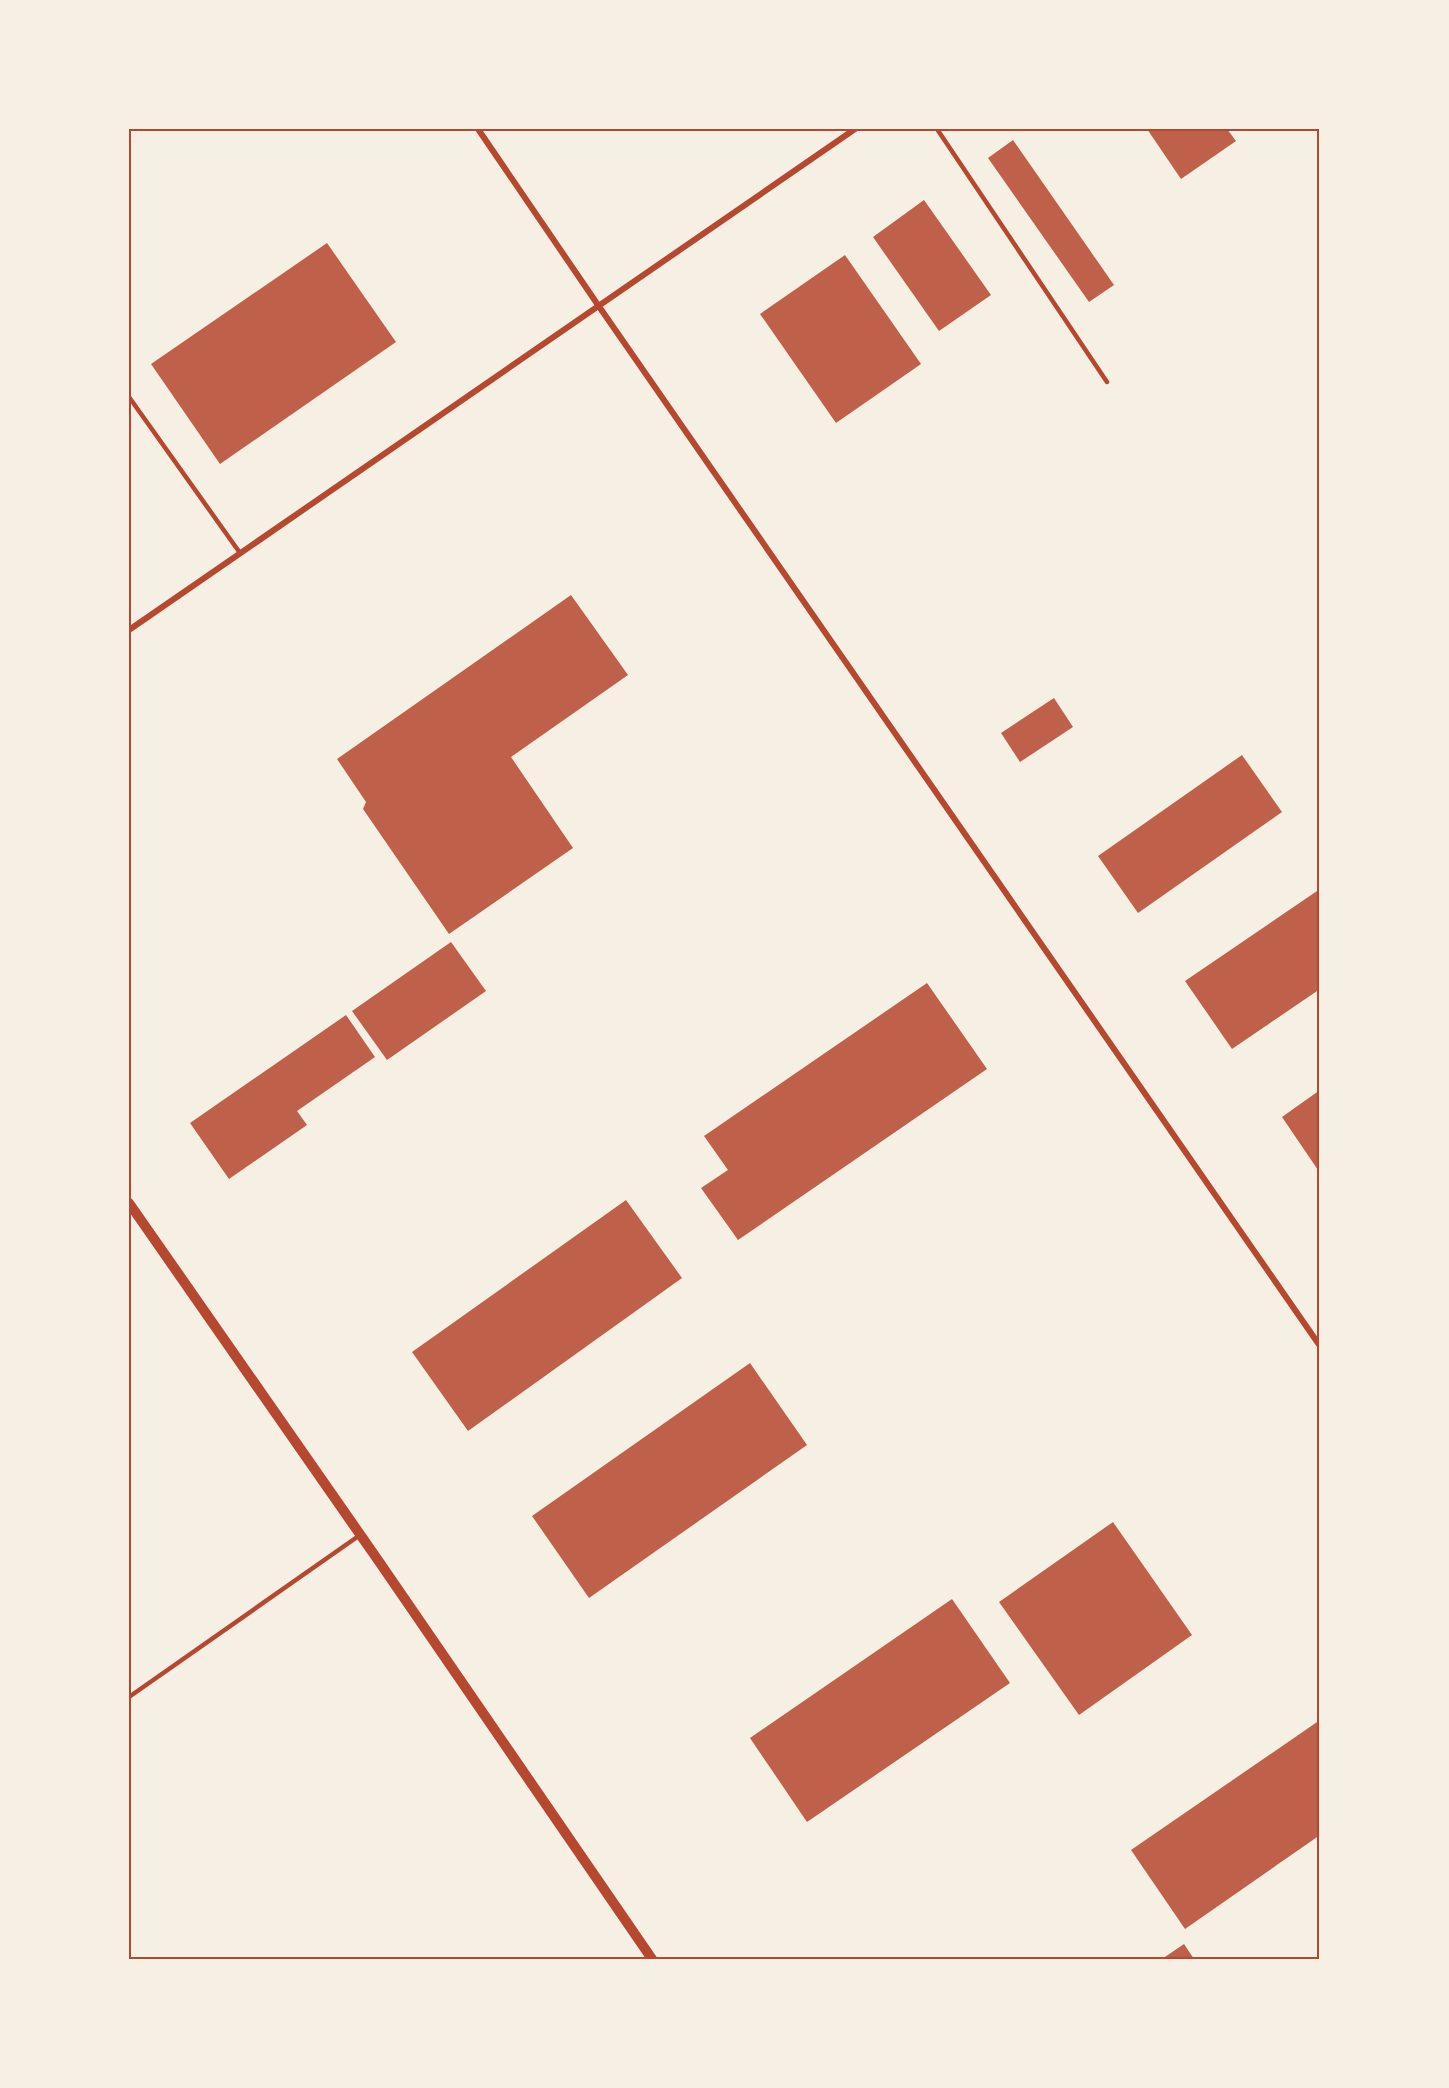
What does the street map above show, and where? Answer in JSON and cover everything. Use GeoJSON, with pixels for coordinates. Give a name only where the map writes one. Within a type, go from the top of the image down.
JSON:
{"type":"FeatureCollection","features":[{"type":"Feature","properties":{"kind":"street"},"geometry":{"type":"LineString","coordinates":[[478,129],[1320,1346]]}},
{"type":"Feature","properties":{"kind":"street"},"geometry":{"type":"LineString","coordinates":[[129,630],[855,129]]}},
{"type":"Feature","properties":{"kind":"street"},"geometry":{"type":"LineString","coordinates":[[129,1203],[652,1959]]}},
{"type":"Feature","properties":{"kind":"lane"},"geometry":{"type":"LineString","coordinates":[[937,129],[1107,382]]}},
{"type":"Feature","properties":{"kind":"lane"},"geometry":{"type":"LineString","coordinates":[[129,397],[240,553]]}},
{"type":"Feature","properties":{"kind":"lane"},"geometry":{"type":"LineString","coordinates":[[129,1697],[360,1535]]}},
{"type":"Feature","properties":{"kind":"building"},"geometry":{"type":"Polygon","coordinates":[[[1147,129],[1227,129],[1236,141],[1181,179],[1147,129]]]}},
{"type":"Feature","properties":{"kind":"building"},"geometry":{"type":"Polygon","coordinates":[[[1013,140],[1114,285],[1089,302],[988,158],[1013,140]]]}},
{"type":"Feature","properties":{"kind":"building"},"geometry":{"type":"Polygon","coordinates":[[[924,200],[991,295],[939,331],[873,237],[924,200]]]}},
{"type":"Feature","properties":{"kind":"building"},"geometry":{"type":"Polygon","coordinates":[[[327,243],[396,342],[220,464],[151,364],[327,243]]]}},
{"type":"Feature","properties":{"kind":"building"},"geometry":{"type":"Polygon","coordinates":[[[845,255],[921,364],[836,423],[760,314],[845,255]]]}},
{"type":"Feature","properties":{"kind":"building"},"geometry":{"type":"Polygon","coordinates":[[[571,595],[628,675],[511,757],[573,848],[449,934],[363,809],[366,802],[337,759],[571,595]]]}},
{"type":"Feature","properties":{"kind":"building"},"geometry":{"type":"Polygon","coordinates":[[[1054,698],[1073,727],[1020,762],[1001,733],[1054,698]]]}},
{"type":"Feature","properties":{"kind":"building"},"geometry":{"type":"Polygon","coordinates":[[[1242,755],[1282,812],[1138,913],[1098,856],[1242,755]]]}},
{"type":"Feature","properties":{"kind":"building"},"geometry":{"type":"Polygon","coordinates":[[[1320,889],[1320,989],[1232,1049],[1185,981],[1320,889]]]}},
{"type":"Feature","properties":{"kind":"building"},"geometry":{"type":"Polygon","coordinates":[[[451,942],[486,991],[387,1060],[352,1011],[451,942]]]}},
{"type":"Feature","properties":{"kind":"building"},"geometry":{"type":"Polygon","coordinates":[[[927,983],[987,1069],[738,1240],[701,1188],[728,1170],[704,1136],[927,983]]]}},
{"type":"Feature","properties":{"kind":"building"},"geometry":{"type":"Polygon","coordinates":[[[346,1015],[375,1057],[297,1111],[307,1125],[229,1179],[190,1123],[346,1015]]]}},
{"type":"Feature","properties":{"kind":"building"},"geometry":{"type":"Polygon","coordinates":[[[1320,1090],[1320,1173],[1282,1117],[1320,1090]]]}},
{"type":"Feature","properties":{"kind":"building"},"geometry":{"type":"Polygon","coordinates":[[[626,1200],[682,1278],[468,1431],[412,1352],[626,1200]]]}},
{"type":"Feature","properties":{"kind":"building"},"geometry":{"type":"Polygon","coordinates":[[[750,1363],[807,1445],[589,1598],[532,1516],[750,1363]]]}},
{"type":"Feature","properties":{"kind":"building"},"geometry":{"type":"Polygon","coordinates":[[[1113,1522],[1192,1635],[1079,1715],[999,1602],[1113,1522]]]}},
{"type":"Feature","properties":{"kind":"building"},"geometry":{"type":"Polygon","coordinates":[[[952,1599],[1010,1683],[807,1822],[750,1738],[952,1599]]]}},
{"type":"Feature","properties":{"kind":"building"},"geometry":{"type":"Polygon","coordinates":[[[1320,1720],[1320,1835],[1185,1929],[1131,1850],[1320,1720]]]}},
{"type":"Feature","properties":{"kind":"building"},"geometry":{"type":"Polygon","coordinates":[[[1184,1944],[1194,1959],[1162,1959],[1184,1944]]]}}]}
